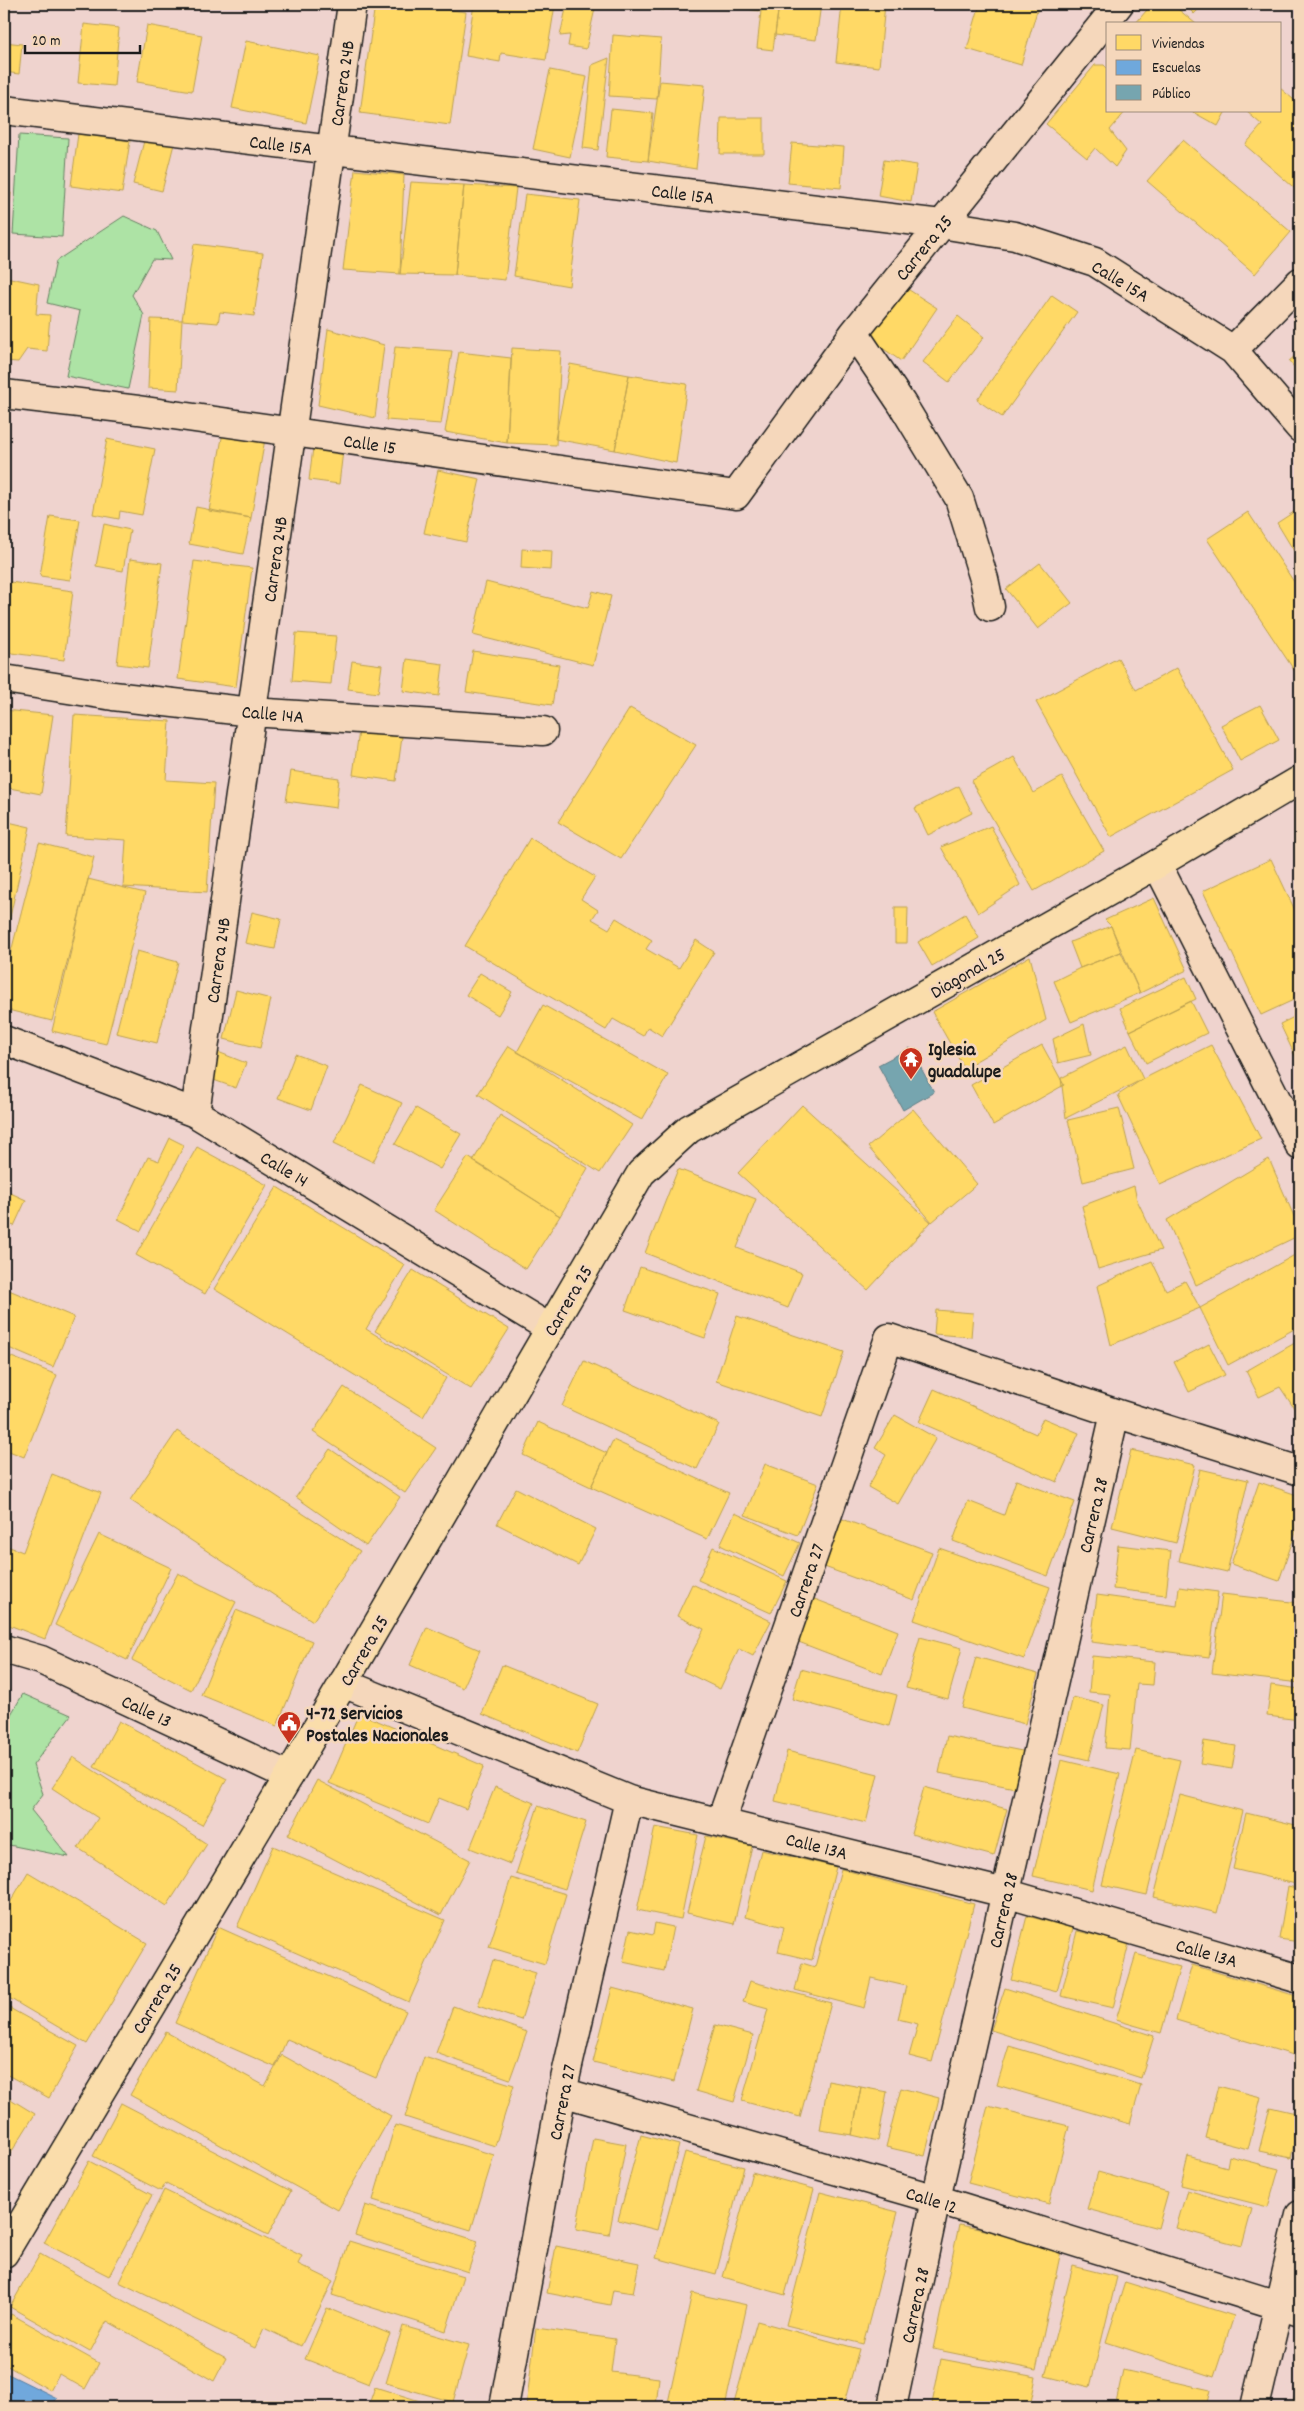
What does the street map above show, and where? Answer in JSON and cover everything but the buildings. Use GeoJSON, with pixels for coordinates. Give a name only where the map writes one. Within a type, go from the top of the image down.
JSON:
{"type":"FeatureCollection","features":[{"type":"Feature","properties":{"kind":"main road","name":"Diagonal 25"},"geometry":{"type":"LineString","coordinates":[[641,1173],[689,1129],[1157,864],[1300,780]]}},
{"type":"Feature","properties":{"kind":"main road","name":"Carrera 25"},"geometry":{"type":"LineString","coordinates":[[4,2253],[289,1776],[641,1173]]}},
{"type":"Feature","properties":{"kind":"street","name":"Carrera 24B"},"geometry":{"type":"LineString","coordinates":[[195,1114],[352,4]]}},
{"type":"Feature","properties":{"kind":"street","name":"Carrera 25"},"geometry":{"type":"LineString","coordinates":[[736,495],[854,333],[1119,4]]}},
{"type":"Feature","properties":{"kind":"street","name":"Calle 15A"},"geometry":{"type":"LineString","coordinates":[[4,110],[941,224],[1015,236],[1094,262],[1233,350],[1300,428]]}},
{"type":"Feature","properties":{"kind":"street"},"geometry":{"type":"LineString","coordinates":[[1233,350],[1300,282]]}},
{"type":"Feature","properties":{"kind":"street"},"geometry":{"type":"LineString","coordinates":[[854,333],[902,404],[959,498],[984,579],[990,607]]}},
{"type":"Feature","properties":{"kind":"street","name":"Calle 15"},"geometry":{"type":"LineString","coordinates":[[4,394],[138,410],[736,495]]}},
{"type":"Feature","properties":{"kind":"street","name":"Calle 14A"},"geometry":{"type":"LineString","coordinates":[[4,678],[113,696],[252,712],[543,731]]}},
{"type":"Feature","properties":{"kind":"street"},"geometry":{"type":"LineString","coordinates":[[1157,864],[1300,1146]]}},
{"type":"Feature","properties":{"kind":"street","name":"Calle 14"},"geometry":{"type":"LineString","coordinates":[[4,1040],[195,1114],[551,1329]]}},
{"type":"Feature","properties":{"kind":"street","name":"Carrera 27"},"geometry":{"type":"LineString","coordinates":[[721,1821],[889,1338],[1115,1413]]}},
{"type":"Feature","properties":{"kind":"street"},"geometry":{"type":"LineString","coordinates":[[1115,1413],[1300,1471]]}},
{"type":"Feature","properties":{"kind":"street","name":"Carrera 28"},"geometry":{"type":"LineString","coordinates":[[892,2407],[936,2199],[1115,1413]]}},
{"type":"Feature","properties":{"kind":"street","name":"Calle 13"},"geometry":{"type":"LineString","coordinates":[[4,1649],[41,1660],[289,1776]]}},
{"type":"Feature","properties":{"kind":"street","name":"Calle 13A"},"geometry":{"type":"LineString","coordinates":[[343,1683],[629,1800],[721,1821],[1005,1894],[1300,1979]]}},
{"type":"Feature","properties":{"kind":"street","name":"Carrera 27"},"geometry":{"type":"LineString","coordinates":[[504,2407],[562,2092],[629,1800]]}},
{"type":"Feature","properties":{"kind":"street","name":"Calle 12"},"geometry":{"type":"LineString","coordinates":[[562,2092],[936,2199],[1290,2309]]}},
{"type":"Feature","properties":{"kind":"street"},"geometry":{"type":"LineString","coordinates":[[1255,2407],[1290,2309],[1300,2215]]}},
{"type":"Feature","properties":{"kind":"green space"},"geometry":{"type":"Polygon","coordinates":[[[19,135],[68,138],[62,237],[13,234],[19,135]]]}},
{"type":"Feature","properties":{"kind":"green space"},"geometry":{"type":"Polygon","coordinates":[[[124,216],[157,231],[171,260],[152,259],[132,295],[144,315],[128,389],[66,376],[80,311],[47,303],[56,261],[124,216]]]}},
{"type":"Feature","properties":{"kind":"green space"},"geometry":{"type":"Polygon","coordinates":[[[23,1694],[71,1715],[33,1765],[43,1794],[31,1810],[69,1857],[9,1845],[4,1850],[4,1726],[23,1694]]]}},
{"type":"Feature","properties":{"kind":"place","name":"Iglesia guadalupe"},"geometry":{"type":"Point","coordinates":[911,1080]}},
{"type":"Feature","properties":{"kind":"place","name":"4-72 Servicios Postales Nacionales"},"geometry":{"type":"Point","coordinates":[289,1744]}}]}
